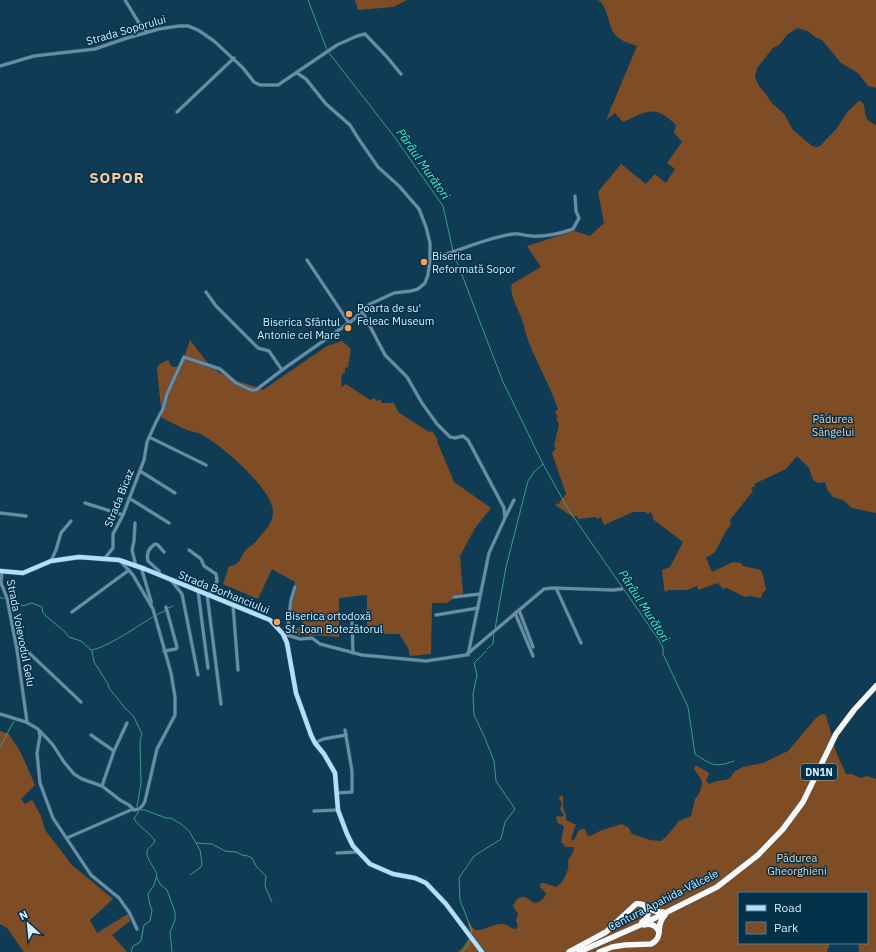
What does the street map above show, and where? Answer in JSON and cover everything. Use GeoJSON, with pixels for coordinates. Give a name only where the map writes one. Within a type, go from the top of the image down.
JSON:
{"type":"FeatureCollection","features":[{"type":"Feature","properties":{"kind":"highway","name":"Centura Apahida-Vâlcele"},"geometry":{"type":"LineString","coordinates":[[579,952],[647,922],[723,883],[758,855],[783,829],[803,802],[836,734],[854,710],[876,686]]}},
{"type":"Feature","properties":{"kind":"highway","name":"DN1N"},"geometry":{"type":"LineString","coordinates":[[645,904],[652,911],[658,912],[665,911],[685,902]]}},
{"type":"Feature","properties":{"kind":"highway","name":"DN1N"},"geometry":{"type":"LineString","coordinates":[[660,934],[660,919],[685,902]]}},
{"type":"Feature","properties":{"kind":"highway"},"geometry":{"type":"LineString","coordinates":[[569,952],[606,932],[634,905],[639,903],[645,904]]}},
{"type":"Feature","properties":{"kind":"highway","name":"DN1N"},"geometry":{"type":"LineString","coordinates":[[617,935],[646,919],[648,912],[645,904]]}},
{"type":"Feature","properties":{"kind":"highway","name":"DN1N"},"geometry":{"type":"LineString","coordinates":[[617,935],[640,926],[650,924],[656,926],[660,934]]}},
{"type":"Feature","properties":{"kind":"highway"},"geometry":{"type":"LineString","coordinates":[[599,952],[612,947],[624,945],[651,944],[658,939],[660,934]]}},
{"type":"Feature","properties":{"kind":"main road","name":"Strada Borhanciului"},"geometry":{"type":"LineString","coordinates":[[1,571],[23,573],[51,561],[79,557],[119,560],[139,566],[270,620],[286,636],[296,693],[311,735],[333,768],[336,779],[338,810],[350,842],[366,861],[393,874],[415,878],[426,883],[446,904],[482,952]]}},
{"type":"Feature","properties":{"kind":"street"},"geometry":{"type":"LineString","coordinates":[[125,0],[139,23],[147,32]]}},
{"type":"Feature","properties":{"kind":"street","name":"Strada Soporului"},"geometry":{"type":"LineString","coordinates":[[0,66],[34,56],[95,50],[158,29],[188,26],[208,36],[234,58],[254,82],[260,85],[278,85],[337,45],[365,34],[387,56],[400,74]]}},
{"type":"Feature","properties":{"kind":"street"},"geometry":{"type":"LineString","coordinates":[[177,112],[234,58]]}},
{"type":"Feature","properties":{"kind":"street"},"geometry":{"type":"LineString","coordinates":[[206,292],[216,306],[258,348],[269,351],[282,370],[349,323],[368,305],[394,293],[412,291],[423,286],[428,275],[430,243],[419,209],[399,186],[378,167],[350,125],[326,104],[306,79],[297,73]]}},
{"type":"Feature","properties":{"kind":"street"},"geometry":{"type":"LineString","coordinates":[[430,259],[492,238],[514,234],[529,236],[555,235],[573,229],[579,218],[576,211],[575,196]]}},
{"type":"Feature","properties":{"kind":"street"},"geometry":{"type":"LineString","coordinates":[[307,260],[349,323]]}},
{"type":"Feature","properties":{"kind":"street"},"geometry":{"type":"LineString","coordinates":[[362,311],[385,355],[408,377],[422,403],[437,424],[450,437],[456,438],[463,436],[468,440],[502,501],[505,511],[504,518]]}},
{"type":"Feature","properties":{"kind":"street","name":"Strada Bicaz"},"geometry":{"type":"LineString","coordinates":[[105,558],[113,548],[114,534],[142,466],[149,437],[163,409],[167,394],[184,357],[220,369],[236,383],[251,390],[256,390],[282,370]]}},
{"type":"Feature","properties":{"kind":"street"},"geometry":{"type":"LineString","coordinates":[[149,437],[206,465]]}},
{"type":"Feature","properties":{"kind":"street"},"geometry":{"type":"LineString","coordinates":[[140,471],[175,493]]}},
{"type":"Feature","properties":{"kind":"street"},"geometry":{"type":"LineString","coordinates":[[129,498],[170,524]]}},
{"type":"Feature","properties":{"kind":"street"},"geometry":{"type":"LineString","coordinates":[[468,655],[491,546],[514,500]]}},
{"type":"Feature","properties":{"kind":"street"},"geometry":{"type":"LineString","coordinates":[[85,503],[123,515]]}},
{"type":"Feature","properties":{"kind":"street"},"geometry":{"type":"LineString","coordinates":[[0,513],[26,516]]}},
{"type":"Feature","properties":{"kind":"street"},"geometry":{"type":"LineString","coordinates":[[51,561],[61,533],[71,521]]}},
{"type":"Feature","properties":{"kind":"street"},"geometry":{"type":"LineString","coordinates":[[135,523],[132,550],[151,601],[150,604]]}},
{"type":"Feature","properties":{"kind":"street"},"geometry":{"type":"LineString","coordinates":[[160,575],[159,571],[148,561],[148,553],[150,547],[155,544],[158,545],[164,552]]}},
{"type":"Feature","properties":{"kind":"street"},"geometry":{"type":"LineString","coordinates":[[189,550],[202,559],[204,566],[216,574],[217,581],[208,595],[221,704]]}},
{"type":"Feature","properties":{"kind":"street"},"geometry":{"type":"LineString","coordinates":[[67,838],[133,809],[139,809],[144,803],[157,749],[175,715],[176,707],[174,690],[155,616],[150,604],[130,570],[119,560]]}},
{"type":"Feature","properties":{"kind":"street"},"geometry":{"type":"LineString","coordinates":[[72,612],[130,570]]}},
{"type":"Feature","properties":{"kind":"street","name":"Strada Voievodul Gelu"},"geometry":{"type":"LineString","coordinates":[[1,571],[1,583],[7,598],[17,649],[27,722]]}},
{"type":"Feature","properties":{"kind":"street"},"geometry":{"type":"LineString","coordinates":[[171,580],[174,586],[182,594],[198,675]]}},
{"type":"Feature","properties":{"kind":"street"},"geometry":{"type":"LineString","coordinates":[[295,587],[291,600],[286,636],[300,639],[312,638],[320,644],[362,655],[426,661],[468,655],[492,632],[546,588],[622,589]]}},
{"type":"Feature","properties":{"kind":"street"},"geometry":{"type":"LineString","coordinates":[[556,588],[581,643]]}},
{"type":"Feature","properties":{"kind":"street"},"geometry":{"type":"LineString","coordinates":[[198,591],[208,668]]}},
{"type":"Feature","properties":{"kind":"street"},"geometry":{"type":"LineString","coordinates":[[454,597],[480,594]]}},
{"type":"Feature","properties":{"kind":"street"},"geometry":{"type":"LineString","coordinates":[[233,605],[238,670]]}},
{"type":"Feature","properties":{"kind":"street"},"geometry":{"type":"LineString","coordinates":[[164,652],[177,648],[166,607]]}},
{"type":"Feature","properties":{"kind":"street"},"geometry":{"type":"LineString","coordinates":[[436,615],[478,608]]}},
{"type":"Feature","properties":{"kind":"street"},"geometry":{"type":"LineString","coordinates":[[519,610],[533,646]]}},
{"type":"Feature","properties":{"kind":"street"},"geometry":{"type":"LineString","coordinates":[[515,613],[533,656]]}},
{"type":"Feature","properties":{"kind":"street"},"geometry":{"type":"LineString","coordinates":[[352,622],[353,653]]}},
{"type":"Feature","properties":{"kind":"street"},"geometry":{"type":"LineString","coordinates":[[17,649],[21,648],[26,650],[81,702]]}},
{"type":"Feature","properties":{"kind":"street"},"geometry":{"type":"LineString","coordinates":[[0,714],[27,722],[38,729],[54,745],[62,759],[74,774],[82,779],[102,786],[133,809]]}},
{"type":"Feature","properties":{"kind":"street"},"geometry":{"type":"LineString","coordinates":[[102,786],[114,751],[127,723]]}},
{"type":"Feature","properties":{"kind":"street"},"geometry":{"type":"LineString","coordinates":[[38,729],[40,734],[37,753],[41,788],[53,818],[91,875],[122,901],[137,929]]}},
{"type":"Feature","properties":{"kind":"street"},"geometry":{"type":"LineString","coordinates":[[337,793],[352,792],[352,771],[345,730]]}},
{"type":"Feature","properties":{"kind":"street"},"geometry":{"type":"LineString","coordinates":[[91,735],[114,751]]}},
{"type":"Feature","properties":{"kind":"street"},"geometry":{"type":"LineString","coordinates":[[315,742],[346,735]]}},
{"type":"Feature","properties":{"kind":"street"},"geometry":{"type":"LineString","coordinates":[[314,811],[338,810]]}},
{"type":"Feature","properties":{"kind":"street"},"geometry":{"type":"LineString","coordinates":[[337,853],[357,852]]}},
{"type":"Feature","properties":{"kind":"green space"},"geometry":{"type":"Polygon","coordinates":[[[355,0],[407,0],[393,7],[358,10],[355,0]]]}},
{"type":"Feature","properties":{"kind":"green space","name":"Pădurea Sângelui"},"geometry":{"type":"Polygon","coordinates":[[[598,0],[876,0],[876,88],[868,86],[858,73],[841,63],[822,40],[815,37],[808,31],[797,28],[787,35],[779,45],[773,48],[757,68],[755,77],[759,86],[771,102],[784,114],[793,130],[812,146],[820,146],[837,128],[848,111],[859,101],[863,104],[868,119],[876,125],[876,513],[852,508],[843,500],[833,497],[827,489],[825,482],[818,483],[813,480],[809,468],[797,456],[786,469],[754,484],[755,486],[751,488],[753,491],[730,520],[731,524],[715,552],[706,558],[712,572],[733,562],[741,563],[743,566],[761,570],[766,590],[763,592],[761,598],[749,596],[745,597],[727,588],[723,589],[718,583],[698,590],[697,586],[687,590],[669,590],[665,592],[662,570],[670,567],[683,542],[654,520],[651,512],[647,514],[646,512],[633,512],[604,525],[601,517],[597,519],[596,517],[578,519],[577,516],[573,517],[555,505],[560,503],[566,494],[552,453],[556,449],[554,446],[559,425],[556,418],[558,417],[555,412],[558,409],[529,343],[521,317],[512,297],[512,284],[541,267],[527,246],[574,231],[590,236],[604,223],[598,192],[621,164],[646,184],[655,174],[666,183],[675,169],[667,163],[682,142],[674,132],[676,125],[669,118],[657,112],[645,113],[623,122],[615,113],[606,120],[637,46],[623,41],[615,34],[612,30],[605,8],[598,0]]]}},
{"type":"Feature","properties":{"kind":"green space"},"geometry":{"type":"Polygon","coordinates":[[[190,340],[206,361],[217,371],[233,380],[263,390],[327,346],[342,341],[351,349],[348,367],[345,368],[345,373],[342,374],[341,387],[346,384],[370,400],[374,398],[377,401],[380,399],[382,403],[394,403],[398,412],[429,432],[432,431],[438,440],[437,441],[454,482],[491,508],[475,528],[460,556],[463,594],[446,603],[432,603],[431,654],[410,656],[408,648],[399,634],[367,634],[367,595],[339,598],[339,637],[291,634],[303,623],[291,613],[295,582],[272,569],[258,599],[223,584],[229,566],[233,566],[238,563],[246,550],[256,542],[269,525],[273,514],[271,504],[265,493],[256,481],[233,458],[201,434],[189,431],[162,418],[157,368],[160,364],[168,360],[171,366],[181,366],[190,340]]]}},
{"type":"Feature","properties":{"kind":"green space","name":"Pădurea Gheorghieni"},"geometry":{"type":"Polygon","coordinates":[[[822,714],[826,715],[836,752],[846,774],[851,774],[861,778],[867,776],[876,779],[876,952],[859,952],[858,944],[868,944],[868,892],[738,892],[738,944],[830,944],[827,952],[458,952],[471,935],[468,921],[474,929],[477,930],[499,924],[516,929],[518,926],[516,921],[518,914],[513,906],[517,899],[524,897],[534,903],[538,902],[543,899],[546,893],[540,887],[541,883],[556,887],[562,882],[568,869],[568,862],[574,847],[566,847],[561,842],[564,826],[558,823],[556,818],[557,816],[561,817],[564,815],[560,809],[562,803],[559,798],[560,796],[563,796],[563,807],[566,820],[576,825],[571,838],[573,841],[582,829],[585,829],[587,835],[590,836],[602,830],[622,824],[629,828],[631,833],[635,835],[650,840],[661,841],[679,821],[691,816],[695,799],[699,794],[702,784],[701,779],[694,769],[695,766],[708,772],[709,774],[706,780],[709,784],[726,780],[730,778],[735,771],[743,767],[763,763],[788,751],[816,718],[822,714]]]}},
{"type":"Feature","properties":{"kind":"green space"},"geometry":{"type":"Polygon","coordinates":[[[0,731],[9,734],[21,753],[35,785],[21,799],[25,804],[32,800],[41,816],[45,830],[72,865],[113,899],[90,920],[97,933],[128,914],[130,921],[112,935],[127,952],[24,952],[7,928],[0,924],[0,731]]]}},
{"type":"Feature","properties":{"kind":"waterway","name":"Pârâul Murători"},"geometry":{"type":"LineString","coordinates":[[308,0],[327,50]]}},
{"type":"Feature","properties":{"kind":"waterway","name":"Pârâul Murători"},"geometry":{"type":"LineString","coordinates":[[329,53],[396,139],[443,206],[453,251]]}},
{"type":"Feature","properties":{"kind":"waterway","name":"Pârâul Murători"},"geometry":{"type":"LineString","coordinates":[[454,254],[503,382],[543,464],[568,509],[659,640],[663,648],[663,654],[688,707],[695,754],[705,761],[717,765],[734,761]]}},
{"type":"Feature","properties":{"kind":"waterway","name":"Pârâul Murători"},"geometry":{"type":"LineString","coordinates":[[495,629],[506,567],[528,481],[534,472],[543,464]]}},
{"type":"Feature","properties":{"kind":"waterway"},"geometry":{"type":"LineString","coordinates":[[0,598],[5,598]]}},
{"type":"Feature","properties":{"kind":"waterway"},"geometry":{"type":"LineString","coordinates":[[9,599],[23,606],[32,603],[42,607],[43,613],[69,637],[81,641],[92,651],[94,662],[109,688],[134,717],[142,734],[140,741],[141,784],[137,806],[138,813],[134,818],[155,841],[147,853],[157,875],[154,885],[148,894],[152,910],[150,921],[144,925],[141,940],[133,946],[131,952]]}},
{"type":"Feature","properties":{"kind":"waterway"},"geometry":{"type":"LineString","coordinates":[[168,607],[173,606]]}},
{"type":"Feature","properties":{"kind":"waterway"},"geometry":{"type":"LineString","coordinates":[[156,615],[165,611],[165,608]]}},
{"type":"Feature","properties":{"kind":"waterway"},"geometry":{"type":"LineString","coordinates":[[91,650],[97,649],[114,641],[154,616]]}},
{"type":"Feature","properties":{"kind":"waterway"},"geometry":{"type":"LineString","coordinates":[[487,649],[493,644],[494,632]]}},
{"type":"Feature","properties":{"kind":"waterway","name":"Pârâul Murători"},"geometry":{"type":"LineString","coordinates":[[471,934],[472,931],[460,900],[459,878],[474,856],[501,839],[505,822],[515,809],[496,781],[494,761],[474,715],[473,694],[477,675],[474,663],[486,651]]}},
{"type":"Feature","properties":{"kind":"waterway"},"geometry":{"type":"LineString","coordinates":[[0,747],[14,721]]}},
{"type":"Feature","properties":{"kind":"waterway"},"geometry":{"type":"LineString","coordinates":[[139,810],[145,810],[166,818],[171,818],[189,831],[200,850],[202,863],[201,867],[190,875]]}},
{"type":"Feature","properties":{"kind":"waterway"},"geometry":{"type":"LineString","coordinates":[[197,843],[212,844],[225,851],[236,852],[252,858],[256,866],[266,876],[265,886],[272,902]]}},
{"type":"Feature","properties":{"kind":"waterway"},"geometry":{"type":"LineString","coordinates":[[157,878],[160,884],[167,890],[175,912],[175,920],[170,932],[172,952]]}},
{"type":"Feature","properties":{"kind":"waterway","name":"Pârâul Murători"},"geometry":{"type":"LineString","coordinates":[[462,952],[468,945],[470,939]]}},
{"type":"Feature","properties":{"kind":"place","name":"Biserica Reformată Sopor"},"geometry":{"type":"Point","coordinates":[424,262]}},
{"type":"Feature","properties":{"kind":"place","name":"Poarta de su' Feleac Museum"},"geometry":{"type":"Point","coordinates":[349,314]}},
{"type":"Feature","properties":{"kind":"place","name":"Biserica Sfântul Antonie cel Mare"},"geometry":{"type":"Point","coordinates":[348,328]}},
{"type":"Feature","properties":{"kind":"place","name":"Biserica ortodoxă Sf. Ioan Botezătorul"},"geometry":{"type":"Point","coordinates":[277,622]}},
{"type":"Feature","properties":{"kind":"district","name":"SOPOR"},"geometry":{"type":"Point","coordinates":[117,178]}}]}
